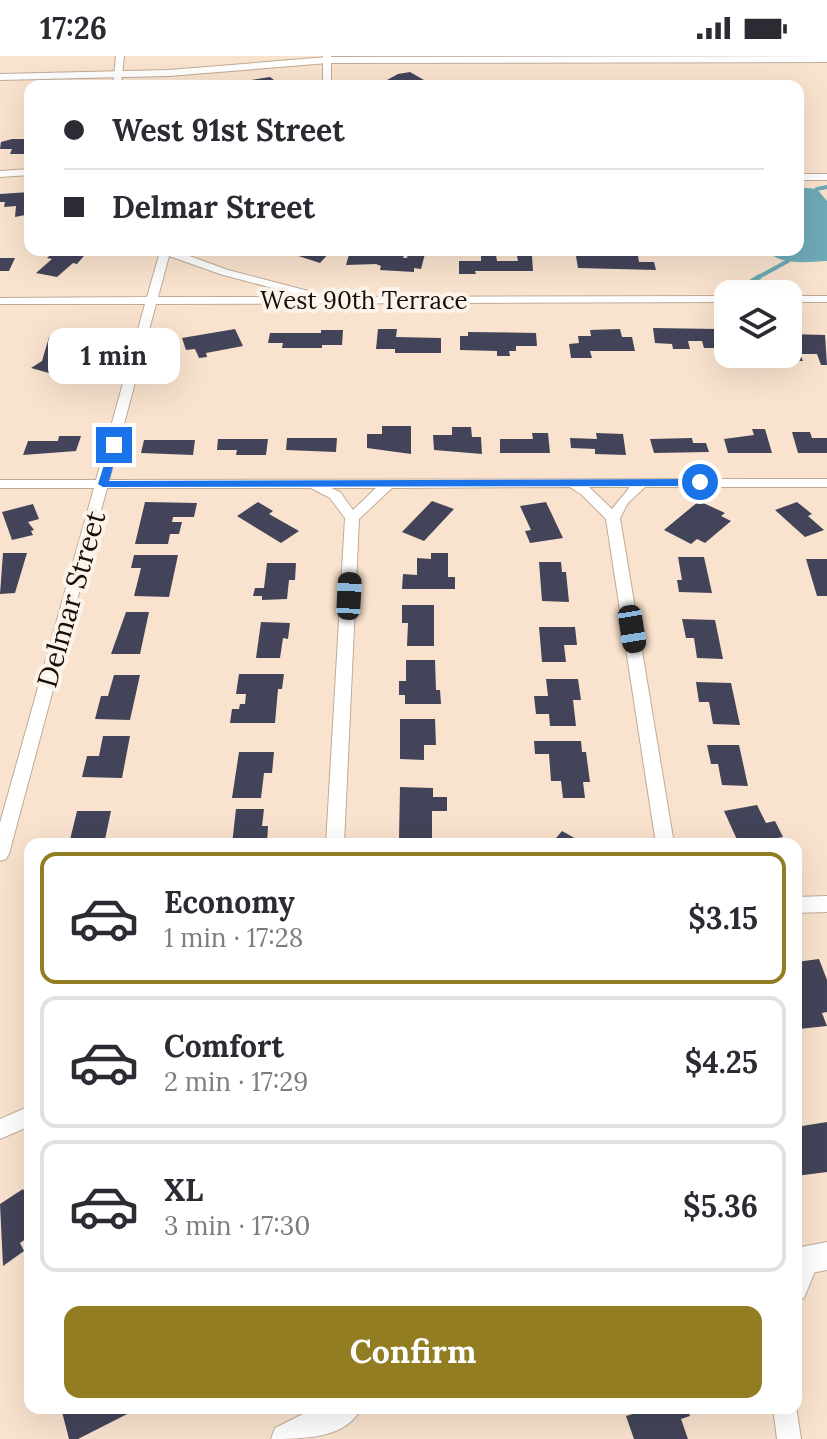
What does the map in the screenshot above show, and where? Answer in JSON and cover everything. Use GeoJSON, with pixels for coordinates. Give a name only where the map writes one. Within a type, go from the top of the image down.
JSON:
{"type":"FeatureCollection","features":[{"type":"Feature","properties":{"kind":"street"},"geometry":{"type":"LineString","coordinates":[[117,80],[120,56]]}},
{"type":"Feature","properties":{"kind":"street"},"geometry":{"type":"LineString","coordinates":[[327,80],[328,58]]}},
{"type":"Feature","properties":{"kind":"street"},"geometry":{"type":"LineString","coordinates":[[0,77],[117,80],[328,58],[827,59]]}},
{"type":"Feature","properties":{"kind":"street"},"geometry":{"type":"LineString","coordinates":[[0,174],[24,172]]}},
{"type":"Feature","properties":{"kind":"street"},"geometry":{"type":"LineString","coordinates":[[804,177],[827,177]]}},
{"type":"Feature","properties":{"kind":"street","name":"Delmar Street"},"geometry":{"type":"LineString","coordinates":[[0,854],[163,256]]}},
{"type":"Feature","properties":{"kind":"street","name":"Delmar Street"},"geometry":{"type":"LineString","coordinates":[[178,256],[224,272],[329,300]]}},
{"type":"Feature","properties":{"kind":"street","name":"West 90th Terrace"},"geometry":{"type":"LineString","coordinates":[[0,301],[714,299]]}},
{"type":"Feature","properties":{"kind":"street"},"geometry":{"type":"LineString","coordinates":[[802,299],[827,299]]}},
{"type":"Feature","properties":{"kind":"street"},"geometry":{"type":"LineString","coordinates":[[352,518],[389,483]]}},
{"type":"Feature","properties":{"kind":"street"},"geometry":{"type":"LineString","coordinates":[[572,483],[587,492],[613,518],[664,838]]}},
{"type":"Feature","properties":{"kind":"street"},"geometry":{"type":"LineString","coordinates":[[613,518],[623,501],[642,483]]}},
{"type":"Feature","properties":{"kind":"street"},"geometry":{"type":"LineString","coordinates":[[0,484],[827,483]]}},
{"type":"Feature","properties":{"kind":"street"},"geometry":{"type":"LineString","coordinates":[[313,484],[335,495],[352,518],[335,838]]}},
{"type":"Feature","properties":{"kind":"street"},"geometry":{"type":"LineString","coordinates":[[802,905],[827,904]]}},
{"type":"Feature","properties":{"kind":"street"},"geometry":{"type":"LineString","coordinates":[[0,1129],[24,1119]]}},
{"type":"Feature","properties":{"kind":"street"},"geometry":{"type":"LineString","coordinates":[[802,1278],[811,1259]]}},
{"type":"Feature","properties":{"kind":"street"},"geometry":{"type":"LineString","coordinates":[[286,1439],[314,1431],[338,1414]]}},
{"type":"Feature","properties":{"kind":"street"},"geometry":{"type":"LineString","coordinates":[[786,1414],[789,1439]]}},
{"type":"Feature","properties":{"kind":"water"},"geometry":{"type":"Polygon","coordinates":[[[804,188],[817,189],[827,201],[827,261],[779,259],[774,256],[804,256],[804,188]]]}},
{"type":"Feature","properties":{"kind":"building"},"geometry":{"type":"Polygon","coordinates":[[[410,72],[424,80],[387,80],[410,72]]]}},
{"type":"Feature","properties":{"kind":"building"},"geometry":{"type":"Polygon","coordinates":[[[24,139],[24,154],[10,154],[12,149],[0,149],[1,142],[24,139]]]}},
{"type":"Feature","properties":{"kind":"building"},"geometry":{"type":"Polygon","coordinates":[[[24,192],[24,215],[15,217],[16,206],[4,207],[5,202],[0,202],[0,194],[24,192]]]}},
{"type":"Feature","properties":{"kind":"building"},"geometry":{"type":"Polygon","coordinates":[[[84,256],[57,277],[36,273],[52,259],[47,258],[84,256]]]}},
{"type":"Feature","properties":{"kind":"building"},"geometry":{"type":"Polygon","coordinates":[[[298,256],[326,256],[320,263],[298,256]]]}},
{"type":"Feature","properties":{"kind":"building"},"geometry":{"type":"Polygon","coordinates":[[[349,256],[424,256],[421,269],[414,268],[414,272],[380,270],[381,266],[376,264],[346,265],[349,256]]]}},
{"type":"Feature","properties":{"kind":"building"},"geometry":{"type":"Polygon","coordinates":[[[481,256],[496,256],[497,261],[518,261],[517,256],[532,256],[533,271],[459,274],[459,261],[481,261],[481,256]]]}},
{"type":"Feature","properties":{"kind":"building"},"geometry":{"type":"Polygon","coordinates":[[[576,256],[638,256],[639,262],[654,262],[656,270],[578,268],[576,256]]]}},
{"type":"Feature","properties":{"kind":"building"},"geometry":{"type":"Polygon","coordinates":[[[0,258],[15,258],[9,271],[0,271],[0,258]]]}},
{"type":"Feature","properties":{"kind":"building"},"geometry":{"type":"Polygon","coordinates":[[[653,328],[714,329],[714,348],[704,348],[702,341],[688,341],[690,349],[673,349],[672,344],[655,343],[653,328]]]}},
{"type":"Feature","properties":{"kind":"building"},"geometry":{"type":"Polygon","coordinates":[[[235,329],[243,346],[206,353],[207,357],[199,358],[195,349],[186,350],[182,338],[235,329]]]}},
{"type":"Feature","properties":{"kind":"building"},"geometry":{"type":"Polygon","coordinates":[[[378,329],[397,329],[396,337],[441,338],[441,353],[395,353],[395,349],[376,349],[378,329]]]}},
{"type":"Feature","properties":{"kind":"building"},"geometry":{"type":"Polygon","coordinates":[[[620,329],[622,337],[632,337],[635,351],[590,351],[592,358],[571,358],[569,344],[579,343],[578,336],[591,336],[590,330],[620,329]]]}},
{"type":"Feature","properties":{"kind":"building"},"geometry":{"type":"Polygon","coordinates":[[[321,330],[343,330],[342,345],[282,348],[283,343],[268,343],[270,333],[321,333],[321,330]]]}},
{"type":"Feature","properties":{"kind":"building"},"geometry":{"type":"Polygon","coordinates":[[[468,332],[536,333],[537,346],[516,346],[516,351],[509,351],[510,356],[497,356],[497,351],[460,350],[460,336],[468,336],[468,332]]]}},
{"type":"Feature","properties":{"kind":"building"},"geometry":{"type":"Polygon","coordinates":[[[802,334],[825,335],[827,365],[821,365],[817,354],[802,354],[802,334]]]}},
{"type":"Feature","properties":{"kind":"building"},"geometry":{"type":"Polygon","coordinates":[[[49,337],[68,337],[63,354],[70,349],[93,356],[85,362],[94,365],[74,380],[31,368],[42,361],[49,337]]]}},
{"type":"Feature","properties":{"kind":"building"},"geometry":{"type":"Polygon","coordinates":[[[382,426],[411,426],[411,454],[367,448],[367,434],[382,434],[382,426]]]}},
{"type":"Feature","properties":{"kind":"building"},"geometry":{"type":"Polygon","coordinates":[[[452,427],[471,427],[472,437],[481,437],[482,454],[434,450],[433,435],[452,435],[452,427]]]}},
{"type":"Feature","properties":{"kind":"building"},"geometry":{"type":"Polygon","coordinates":[[[752,429],[765,429],[772,453],[728,453],[724,439],[754,435],[752,429]]]}},
{"type":"Feature","properties":{"kind":"building"},"geometry":{"type":"Polygon","coordinates":[[[792,432],[810,432],[812,438],[827,438],[827,453],[798,453],[792,432]]]}},
{"type":"Feature","properties":{"kind":"building"},"geometry":{"type":"Polygon","coordinates":[[[532,433],[548,433],[550,453],[500,453],[500,439],[533,439],[532,433]]]}},
{"type":"Feature","properties":{"kind":"building"},"geometry":{"type":"Polygon","coordinates":[[[596,433],[623,434],[626,455],[595,454],[595,449],[571,448],[570,438],[597,439],[596,433]]]}},
{"type":"Feature","properties":{"kind":"building"},"geometry":{"type":"Polygon","coordinates":[[[59,436],[81,436],[76,451],[23,455],[28,441],[58,441],[59,436]]]}},
{"type":"Feature","properties":{"kind":"building"},"geometry":{"type":"Polygon","coordinates":[[[287,438],[337,438],[336,452],[286,450],[287,438]]]}},
{"type":"Feature","properties":{"kind":"building"},"geometry":{"type":"Polygon","coordinates":[[[692,438],[693,443],[706,443],[709,452],[654,453],[650,439],[692,438]]]}},
{"type":"Feature","properties":{"kind":"building"},"geometry":{"type":"Polygon","coordinates":[[[218,439],[268,439],[266,455],[236,455],[237,450],[217,450],[218,439]]]}},
{"type":"Feature","properties":{"kind":"building"},"geometry":{"type":"Polygon","coordinates":[[[144,440],[195,440],[193,455],[141,453],[144,440]]]}},
{"type":"Feature","properties":{"kind":"building"},"geometry":{"type":"Polygon","coordinates":[[[432,501],[454,509],[424,541],[402,532],[432,501]]]}},
{"type":"Feature","properties":{"kind":"building"},"geometry":{"type":"Polygon","coordinates":[[[699,501],[725,513],[721,516],[731,521],[705,543],[697,539],[691,544],[664,530],[699,501]]]}},
{"type":"Feature","properties":{"kind":"building"},"geometry":{"type":"Polygon","coordinates":[[[145,502],[197,503],[194,517],[173,517],[172,522],[182,522],[179,534],[170,534],[168,544],[135,544],[145,502]]]}},
{"type":"Feature","properties":{"kind":"building"},"geometry":{"type":"Polygon","coordinates":[[[258,502],[273,511],[269,514],[299,531],[281,543],[237,516],[258,502]]]}},
{"type":"Feature","properties":{"kind":"building"},"geometry":{"type":"Polygon","coordinates":[[[546,502],[563,538],[530,543],[525,531],[531,530],[520,506],[546,502]]]}},
{"type":"Feature","properties":{"kind":"building"},"geometry":{"type":"Polygon","coordinates":[[[797,502],[812,514],[808,516],[824,530],[805,537],[775,510],[797,502]]]}},
{"type":"Feature","properties":{"kind":"building"},"geometry":{"type":"Polygon","coordinates":[[[33,504],[39,519],[28,522],[34,530],[31,531],[33,535],[12,540],[2,512],[33,504]]]}},
{"type":"Feature","properties":{"kind":"building"},"geometry":{"type":"Polygon","coordinates":[[[3,553],[27,553],[15,593],[0,594],[3,553]]]}},
{"type":"Feature","properties":{"kind":"building"},"geometry":{"type":"Polygon","coordinates":[[[431,553],[448,553],[448,577],[455,577],[455,589],[402,589],[403,574],[417,575],[417,558],[431,559],[431,553]]]}},
{"type":"Feature","properties":{"kind":"building"},"geometry":{"type":"Polygon","coordinates":[[[134,555],[178,555],[169,597],[134,596],[141,568],[131,568],[134,555]]]}},
{"type":"Feature","properties":{"kind":"building"},"geometry":{"type":"Polygon","coordinates":[[[678,557],[704,557],[712,593],[679,592],[677,580],[682,580],[678,557]]]}},
{"type":"Feature","properties":{"kind":"building"},"geometry":{"type":"Polygon","coordinates":[[[806,559],[827,559],[827,596],[817,596],[806,559]]]}},
{"type":"Feature","properties":{"kind":"building"},"geometry":{"type":"Polygon","coordinates":[[[539,562],[561,562],[562,572],[566,572],[569,602],[542,601],[539,562]]]}},
{"type":"Feature","properties":{"kind":"building"},"geometry":{"type":"Polygon","coordinates":[[[267,563],[296,563],[295,580],[289,580],[287,599],[262,600],[262,596],[253,596],[255,588],[264,588],[267,563]]]}},
{"type":"Feature","properties":{"kind":"building"},"geometry":{"type":"Polygon","coordinates":[[[402,605],[434,605],[434,646],[407,646],[408,623],[402,623],[402,605]]]}},
{"type":"Feature","properties":{"kind":"building"},"geometry":{"type":"Polygon","coordinates":[[[126,612],[149,612],[140,654],[111,654],[126,612]]]}},
{"type":"Feature","properties":{"kind":"building"},"geometry":{"type":"Polygon","coordinates":[[[682,619],[715,620],[723,659],[697,658],[694,638],[686,638],[682,619]]]}},
{"type":"Feature","properties":{"kind":"building"},"geometry":{"type":"Polygon","coordinates":[[[261,622],[290,623],[288,639],[283,638],[280,658],[256,658],[261,622]]]}},
{"type":"Feature","properties":{"kind":"building"},"geometry":{"type":"Polygon","coordinates":[[[539,627],[575,627],[577,645],[564,645],[566,662],[542,662],[539,627]]]}},
{"type":"Feature","properties":{"kind":"building"},"geometry":{"type":"Polygon","coordinates":[[[406,660],[435,660],[436,690],[440,690],[441,704],[405,704],[405,695],[399,695],[399,681],[406,681],[406,660]]]}},
{"type":"Feature","properties":{"kind":"building"},"geometry":{"type":"Polygon","coordinates":[[[239,674],[284,674],[282,689],[278,689],[275,723],[230,723],[232,709],[239,709],[240,704],[245,704],[246,694],[236,694],[239,674]]]}},
{"type":"Feature","properties":{"kind":"building"},"geometry":{"type":"Polygon","coordinates":[[[114,675],[140,675],[130,720],[95,719],[101,696],[108,696],[114,675]]]}},
{"type":"Feature","properties":{"kind":"building"},"geometry":{"type":"Polygon","coordinates":[[[546,679],[578,679],[581,700],[573,700],[576,726],[550,726],[549,714],[536,714],[534,696],[548,696],[546,679]]]}},
{"type":"Feature","properties":{"kind":"building"},"geometry":{"type":"Polygon","coordinates":[[[696,682],[731,683],[740,725],[713,724],[709,702],[699,702],[696,682]]]}},
{"type":"Feature","properties":{"kind":"building"},"geometry":{"type":"Polygon","coordinates":[[[400,719],[435,719],[436,745],[424,745],[424,760],[400,759],[400,719]]]}},
{"type":"Feature","properties":{"kind":"building"},"geometry":{"type":"Polygon","coordinates":[[[103,736],[130,736],[122,778],[82,777],[87,756],[99,756],[103,736]]]}},
{"type":"Feature","properties":{"kind":"building"},"geometry":{"type":"Polygon","coordinates":[[[534,741],[581,741],[582,752],[586,752],[590,782],[583,782],[585,798],[563,798],[561,781],[551,781],[549,754],[535,754],[534,741]]]}},
{"type":"Feature","properties":{"kind":"building"},"geometry":{"type":"Polygon","coordinates":[[[707,745],[739,745],[748,786],[722,785],[718,764],[711,764],[707,745]]]}},
{"type":"Feature","properties":{"kind":"building"},"geometry":{"type":"Polygon","coordinates":[[[239,752],[274,752],[272,773],[264,773],[261,798],[232,798],[239,752]]]}},
{"type":"Feature","properties":{"kind":"building"},"geometry":{"type":"Polygon","coordinates":[[[400,787],[433,788],[433,797],[447,797],[447,811],[432,811],[432,838],[399,838],[400,787]]]}},
{"type":"Feature","properties":{"kind":"building"},"geometry":{"type":"Polygon","coordinates":[[[757,805],[766,823],[775,821],[783,837],[736,838],[724,811],[757,805]]]}},
{"type":"Feature","properties":{"kind":"building"},"geometry":{"type":"Polygon","coordinates":[[[236,809],[264,809],[262,826],[268,826],[267,838],[233,838],[236,809]]]}},
{"type":"Feature","properties":{"kind":"building"},"geometry":{"type":"Polygon","coordinates":[[[77,811],[111,811],[105,838],[70,838],[77,811]]]}},
{"type":"Feature","properties":{"kind":"building"},"geometry":{"type":"Polygon","coordinates":[[[562,831],[574,838],[556,838],[562,831]]]}},
{"type":"Feature","properties":{"kind":"building"},"geometry":{"type":"Polygon","coordinates":[[[819,959],[827,980],[827,1012],[822,1013],[827,1026],[802,1029],[802,961],[819,959]]]}},
{"type":"Feature","properties":{"kind":"building"},"geometry":{"type":"Polygon","coordinates":[[[827,1122],[827,1172],[802,1175],[802,1126],[827,1122]]]}},
{"type":"Feature","properties":{"kind":"building"},"geometry":{"type":"Polygon","coordinates":[[[23,1189],[24,1240],[20,1243],[24,1251],[3,1266],[0,1204],[23,1189]]]}},
{"type":"Feature","properties":{"kind":"building"},"geometry":{"type":"Polygon","coordinates":[[[63,1414],[127,1414],[78,1439],[69,1439],[63,1414]]]}},
{"type":"Feature","properties":{"kind":"building"},"geometry":{"type":"Polygon","coordinates":[[[689,1414],[681,1419],[688,1439],[634,1439],[626,1416],[689,1414]]]}},
{"type":"Feature","properties":{"kind":"waterway"},"geometry":{"type":"LineString","coordinates":[[817,189],[827,187]]}},
{"type":"Feature","properties":{"kind":"waterway"},"geometry":{"type":"LineString","coordinates":[[755,279],[788,261]]}},
{"type":"Feature","properties":{"kind":"waterway"},"geometry":{"type":"LineString","coordinates":[[754,280],[759,277]]}},
{"type":"Feature","properties":{"kind":"route"},"geometry":{"type":"LineString","coordinates":[[114,445],[103,484],[700,482]]}}]}
